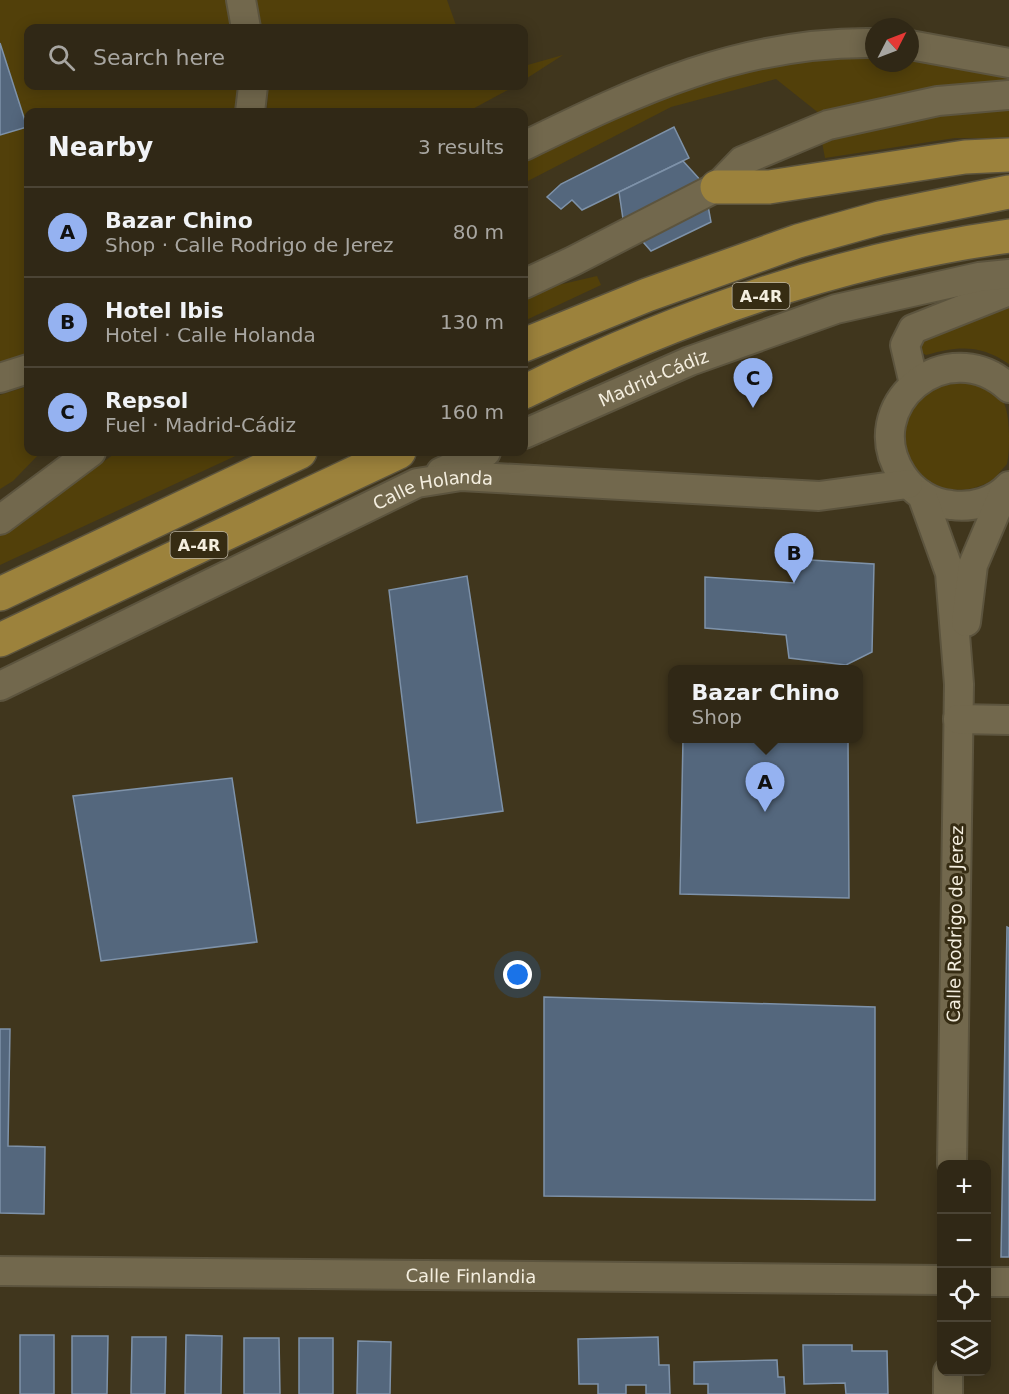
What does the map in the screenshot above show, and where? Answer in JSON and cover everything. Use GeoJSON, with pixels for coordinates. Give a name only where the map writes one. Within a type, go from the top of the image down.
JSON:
{"type":"FeatureCollection","features":[{"type":"Feature","properties":{"kind":"highway"},"geometry":{"type":"LineString","coordinates":[[717,187],[769,187],[965,157],[1009,155]]}},
{"type":"Feature","properties":{"kind":"highway","name":"A-4R"},"geometry":{"type":"LineString","coordinates":[[528,343],[647,295],[798,241],[880,218],[1009,192]]}},
{"type":"Feature","properties":{"kind":"highway","name":"A-4R"},"geometry":{"type":"LineString","coordinates":[[528,390],[670,328],[818,276],[967,241],[1009,236]]}},
{"type":"Feature","properties":{"kind":"highway","name":"A-4R"},"geometry":{"type":"LineString","coordinates":[[0,594],[292,456]]}},
{"type":"Feature","properties":{"kind":"highway","name":"A-4R"},"geometry":{"type":"LineString","coordinates":[[0,640],[391,456]]}},
{"type":"Feature","properties":{"kind":"street"},"geometry":{"type":"LineString","coordinates":[[241,0],[245,24]]}},
{"type":"Feature","properties":{"kind":"street"},"geometry":{"type":"LineString","coordinates":[[528,144],[652,88],[722,62],[773,51],[831,44],[865,43]]}},
{"type":"Feature","properties":{"kind":"street"},"geometry":{"type":"LineString","coordinates":[[919,47],[1009,63]]}},
{"type":"Feature","properties":{"kind":"street"},"geometry":{"type":"LineString","coordinates":[[250,108],[253,90]]}},
{"type":"Feature","properties":{"kind":"street"},"geometry":{"type":"LineString","coordinates":[[528,282],[717,187],[742,160],[828,125],[938,101],[1009,95]]}},
{"type":"Feature","properties":{"kind":"street","name":"Madrid-Cádiz"},"geometry":{"type":"LineString","coordinates":[[528,432],[690,361],[836,309],[979,277],[1009,274]]}},
{"type":"Feature","properties":{"kind":"street"},"geometry":{"type":"LineString","coordinates":[[1009,291],[913,329],[905,345],[914,384],[933,372],[955,367],[978,369],[999,378],[1009,388]]}},
{"type":"Feature","properties":{"kind":"street"},"geometry":{"type":"LineString","coordinates":[[0,378],[24,370]]}},
{"type":"Feature","properties":{"kind":"street","name":"Calle Rodrigo de Jerez"},"geometry":{"type":"LineString","coordinates":[[914,384],[900,401],[892,422],[890,444],[896,465],[915,490],[950,573],[958,684],[952,1160]]}},
{"type":"Feature","properties":{"kind":"street"},"geometry":{"type":"LineString","coordinates":[[0,520],[86,456]]}},
{"type":"Feature","properties":{"kind":"street"},"geometry":{"type":"LineString","coordinates":[[417,483],[477,456]]}},
{"type":"Feature","properties":{"kind":"street","name":"Calle Holanda"},"geometry":{"type":"LineString","coordinates":[[0,686],[417,483],[460,476],[819,496],[915,490]]}},
{"type":"Feature","properties":{"kind":"street"},"geometry":{"type":"LineString","coordinates":[[915,490],[942,504],[964,507],[985,503],[1006,489]]}},
{"type":"Feature","properties":{"kind":"street","name":"Calle Rodrigo de Jerez"},"geometry":{"type":"LineString","coordinates":[[958,684],[973,565],[1006,489]]}},
{"type":"Feature","properties":{"kind":"street"},"geometry":{"type":"LineString","coordinates":[[958,719],[1009,720]]}},
{"type":"Feature","properties":{"kind":"street","name":"Calle Finlandia"},"geometry":{"type":"LineString","coordinates":[[0,1271],[937,1281]]}},
{"type":"Feature","properties":{"kind":"street"},"geometry":{"type":"LineString","coordinates":[[991,1282],[1009,1282]]}},
{"type":"Feature","properties":{"kind":"street"},"geometry":{"type":"LineString","coordinates":[[948,1376],[948,1394]]}},
{"type":"Feature","properties":{"kind":"shaded area"},"geometry":{"type":"Polygon","coordinates":[[[0,0],[228,0],[232,24],[24,24],[24,90],[237,90],[238,108],[24,108],[24,121],[0,43],[0,0]]]}},
{"type":"Feature","properties":{"kind":"shaded area"},"geometry":{"type":"Polygon","coordinates":[[[256,0],[447,0],[456,24],[260,24],[256,0]]]}},
{"type":"Feature","properties":{"kind":"shaded area"},"geometry":{"type":"Polygon","coordinates":[[[563,55],[528,77],[528,65],[563,55]]]}},
{"type":"Feature","properties":{"kind":"shaded area"},"geometry":{"type":"Polygon","coordinates":[[[865,56],[865,72],[919,72],[919,63],[1009,78],[1009,81],[921,93],[825,118],[776,79],[671,107],[528,181],[528,157],[712,77],[778,63],[865,56]]]}},
{"type":"Feature","properties":{"kind":"shaded area"},"geometry":{"type":"Polygon","coordinates":[[[268,90],[508,90],[474,108],[267,108],[268,90]]]}},
{"type":"Feature","properties":{"kind":"shaded area"},"geometry":{"type":"Polygon","coordinates":[[[1009,104],[1009,138],[955,138],[825,158],[821,137],[940,108],[1009,104]]]}},
{"type":"Feature","properties":{"kind":"shaded area"},"geometry":{"type":"Polygon","coordinates":[[[24,128],[24,357],[0,365],[0,135],[24,128]]]}},
{"type":"Feature","properties":{"kind":"shaded area"},"geometry":{"type":"Polygon","coordinates":[[[597,276],[601,285],[528,319],[528,292],[597,276]]]}},
{"type":"Feature","properties":{"kind":"shaded area"},"geometry":{"type":"Polygon","coordinates":[[[1009,296],[1009,364],[978,350],[948,350],[926,355],[916,349],[922,330],[1009,296]]]}},
{"type":"Feature","properties":{"kind":"shaded area"},"geometry":{"type":"Polygon","coordinates":[[[953,378],[979,383],[997,392],[1006,409],[1008,421],[1007,464],[990,482],[962,490],[940,486],[922,475],[910,458],[904,438],[905,418],[914,400],[933,385],[953,378]]]}},
{"type":"Feature","properties":{"kind":"shaded area"},"geometry":{"type":"Polygon","coordinates":[[[24,387],[24,456],[37,456],[13,481],[0,489],[0,395],[24,387]]]}},
{"type":"Feature","properties":{"kind":"shaded area"},"geometry":{"type":"Polygon","coordinates":[[[111,456],[235,456],[0,565],[0,536],[111,456]]]}},
{"type":"Feature","properties":{"kind":"building"},"geometry":{"type":"Polygon","coordinates":[[[0,43],[24,118],[24,128],[0,135],[0,43]]]}},
{"type":"Feature","properties":{"kind":"building"},"geometry":{"type":"Polygon","coordinates":[[[674,127],[689,158],[582,210],[572,200],[561,209],[547,197],[561,184],[674,127]]]}},
{"type":"Feature","properties":{"kind":"building"},"geometry":{"type":"Polygon","coordinates":[[[683,161],[704,184],[711,222],[651,251],[623,219],[619,192],[683,161]]]}},
{"type":"Feature","properties":{"kind":"building"},"geometry":{"type":"Polygon","coordinates":[[[794,559],[874,564],[872,652],[846,665],[789,658],[786,635],[705,628],[705,577],[794,583],[794,559]]]}},
{"type":"Feature","properties":{"kind":"building"},"geometry":{"type":"Polygon","coordinates":[[[467,576],[503,811],[417,823],[389,590],[467,576]]]}},
{"type":"Feature","properties":{"kind":"building"},"geometry":{"type":"Polygon","coordinates":[[[683,743],[848,743],[849,898],[680,894],[683,743]]]}},
{"type":"Feature","properties":{"kind":"building"},"geometry":{"type":"Polygon","coordinates":[[[232,778],[257,942],[101,961],[73,796],[232,778]]]}},
{"type":"Feature","properties":{"kind":"building"},"geometry":{"type":"Polygon","coordinates":[[[1007,927],[1009,928],[1009,1257],[1001,1257],[1007,927]]]}},
{"type":"Feature","properties":{"kind":"building"},"geometry":{"type":"Polygon","coordinates":[[[544,997],[875,1007],[875,1200],[544,1196],[544,997]]]}},
{"type":"Feature","properties":{"kind":"building"},"geometry":{"type":"Polygon","coordinates":[[[0,1029],[10,1029],[8,1146],[45,1147],[44,1214],[0,1213],[0,1029]]]}},
{"type":"Feature","properties":{"kind":"building"},"geometry":{"type":"Polygon","coordinates":[[[20,1335],[54,1335],[54,1394],[20,1394],[20,1335]]]}},
{"type":"Feature","properties":{"kind":"building"},"geometry":{"type":"Polygon","coordinates":[[[186,1335],[222,1336],[221,1394],[185,1394],[186,1335]]]}},
{"type":"Feature","properties":{"kind":"building"},"geometry":{"type":"Polygon","coordinates":[[[72,1336],[108,1336],[107,1394],[72,1394],[72,1336]]]}},
{"type":"Feature","properties":{"kind":"building"},"geometry":{"type":"Polygon","coordinates":[[[132,1337],[166,1337],[165,1394],[131,1394],[132,1337]]]}},
{"type":"Feature","properties":{"kind":"building"},"geometry":{"type":"Polygon","coordinates":[[[658,1337],[659,1365],[669,1365],[670,1394],[646,1394],[646,1385],[626,1385],[626,1394],[598,1394],[598,1384],[579,1384],[578,1339],[658,1337]]]}},
{"type":"Feature","properties":{"kind":"building"},"geometry":{"type":"Polygon","coordinates":[[[244,1338],[279,1338],[280,1394],[244,1394],[244,1338]]]}},
{"type":"Feature","properties":{"kind":"building"},"geometry":{"type":"Polygon","coordinates":[[[299,1338],[333,1338],[333,1394],[299,1394],[299,1338]]]}},
{"type":"Feature","properties":{"kind":"building"},"geometry":{"type":"Polygon","coordinates":[[[358,1341],[391,1342],[390,1394],[357,1394],[358,1341]]]}},
{"type":"Feature","properties":{"kind":"building"},"geometry":{"type":"Polygon","coordinates":[[[803,1345],[852,1345],[852,1351],[887,1351],[888,1394],[846,1394],[845,1383],[804,1384],[803,1345]]]}},
{"type":"Feature","properties":{"kind":"building"},"geometry":{"type":"Polygon","coordinates":[[[777,1360],[778,1377],[784,1377],[785,1394],[708,1394],[708,1384],[694,1384],[694,1362],[777,1360]]]}},
{"type":"Feature","properties":{"kind":"place","name":"Repsol"},"geometry":{"type":"Point","coordinates":[753,408]}},
{"type":"Feature","properties":{"kind":"place","name":"Hotel Ibis"},"geometry":{"type":"Point","coordinates":[794,583]}},
{"type":"Feature","properties":{"kind":"place","name":"Bazar Chino"},"geometry":{"type":"Point","coordinates":[765,812]}}]}
